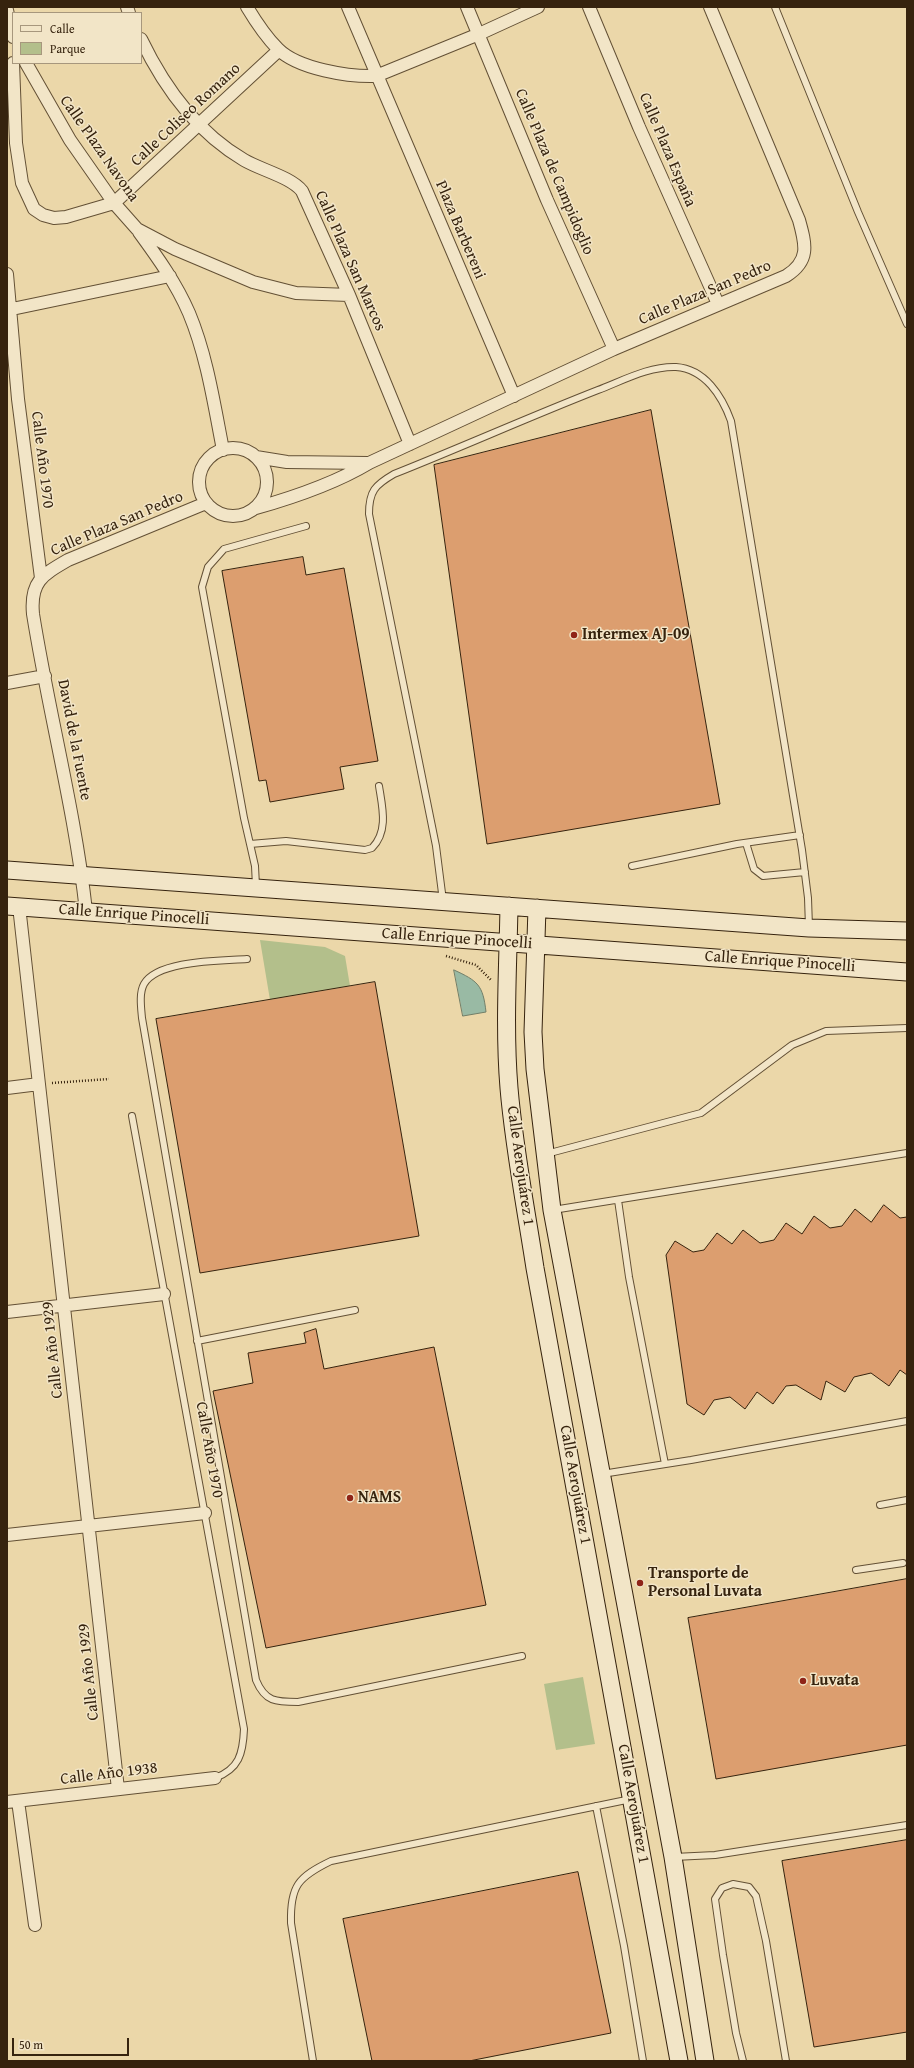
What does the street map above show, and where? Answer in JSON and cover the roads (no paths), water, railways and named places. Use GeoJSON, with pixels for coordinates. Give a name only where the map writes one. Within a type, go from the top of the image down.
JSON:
{"type":"FeatureCollection","features":[{"type":"Feature","properties":{"kind":"street"},"geometry":{"type":"LineString","coordinates":[[247,7],[264,32],[279,50],[294,59],[318,68],[359,76],[376,76],[479,34],[538,7]]}},
{"type":"Feature","properties":{"kind":"street","name":"Plaza Barbereni"},"geometry":{"type":"LineString","coordinates":[[348,7],[376,76],[514,396]]}},
{"type":"Feature","properties":{"kind":"street","name":"Calle Plaza de Campidoglio"},"geometry":{"type":"LineString","coordinates":[[467,7],[547,200],[614,349]]}},
{"type":"Feature","properties":{"kind":"street","name":"Calle Plaza España"},"geometry":{"type":"LineString","coordinates":[[589,7],[642,134],[718,304]]}},
{"type":"Feature","properties":{"kind":"street","name":"Calle Plaza San Pedro"},"geometry":{"type":"LineString","coordinates":[[256,508],[288,499],[352,473],[369,463],[614,349],[786,276],[802,263],[804,238],[799,220],[710,7]]}},
{"type":"Feature","properties":{"kind":"street"},"geometry":{"type":"LineString","coordinates":[[7,10],[12,32]]}},
{"type":"Feature","properties":{"kind":"street","name":"Calle Plaza San Marcos"},"geometry":{"type":"LineString","coordinates":[[142,41],[166,84],[200,125],[217,142],[264,171],[293,182],[298,186],[305,198],[348,295],[410,444]]}},
{"type":"Feature","properties":{"kind":"street","name":"Calle Coliseo Romano"},"geometry":{"type":"LineString","coordinates":[[114,203],[200,125],[279,50]]}},
{"type":"Feature","properties":{"kind":"street"},"geometry":{"type":"LineString","coordinates":[[13,64],[16,137],[19,164],[22,183],[34,209],[43,216],[54,218],[66,217],[114,203]]}},
{"type":"Feature","properties":{"kind":"street","name":"Calle Plaza Navona"},"geometry":{"type":"LineString","coordinates":[[27,64],[70,140],[114,203],[137,229],[170,276],[189,312],[199,341],[223,450]]}},
{"type":"Feature","properties":{"kind":"street","name":"Calle Plaza Navona"},"geometry":{"type":"LineString","coordinates":[[137,229],[175,249],[252,282],[296,293],[348,295]]}},
{"type":"Feature","properties":{"kind":"street","name":"Calle Año 1970"},"geometry":{"type":"LineString","coordinates":[[7,274],[12,309],[18,399],[41,578]]}},
{"type":"Feature","properties":{"kind":"street"},"geometry":{"type":"LineString","coordinates":[[12,309],[170,276]]}},
{"type":"Feature","properties":{"kind":"street"},"geometry":{"type":"LineString","coordinates":[[235,448],[246,451],[256,457],[263,466],[267,477],[267,488],[263,499],[256,508],[246,514],[236,516],[220,513],[206,503],[201,493],[199,483],[201,472],[206,462],[223,450],[235,448]]}},
{"type":"Feature","properties":{"kind":"street","name":"Calle Plaza San Pedro"},"geometry":{"type":"LineString","coordinates":[[256,457],[287,462],[369,463]]}},
{"type":"Feature","properties":{"kind":"street","name":"Calle Plaza San Pedro"},"geometry":{"type":"LineString","coordinates":[[41,578],[68,560],[206,503]]}},
{"type":"Feature","properties":{"kind":"street","name":"David de la Fuente"},"geometry":{"type":"LineString","coordinates":[[41,578],[35,588],[32,602],[82,875],[86,911]]}},
{"type":"Feature","properties":{"kind":"street"},"geometry":{"type":"LineString","coordinates":[[7,683],[45,676]]}},
{"type":"Feature","properties":{"kind":"street"},"geometry":{"type":"LineString","coordinates":[[7,870],[809,928],[907,931]]}},
{"type":"Feature","properties":{"kind":"street","name":"Calle Enrique Pinocelli"},"geometry":{"type":"LineString","coordinates":[[13,906],[907,972]]}},
{"type":"Feature","properties":{"kind":"street","name":"Calle Año 1929"},"geometry":{"type":"LineString","coordinates":[[13,906],[39,1084],[118,1789]]}},
{"type":"Feature","properties":{"kind":"street","name":"Calle Aerojuárez 1"},"geometry":{"type":"LineString","coordinates":[[509,906],[509,1088],[519,1161],[535,1268],[679,2061]]}},
{"type":"Feature","properties":{"kind":"street","name":"Calle Aerojuárez 1"},"geometry":{"type":"LineString","coordinates":[[537,908],[533,1032],[535,1069],[544,1154],[552,1210],[600,1475],[673,1857],[705,2061]]}},
{"type":"Feature","properties":{"kind":"street"},"geometry":{"type":"LineString","coordinates":[[7,1088],[39,1084]]}},
{"type":"Feature","properties":{"kind":"street"},"geometry":{"type":"LineString","coordinates":[[7,1312],[164,1294]]}},
{"type":"Feature","properties":{"kind":"street"},"geometry":{"type":"LineString","coordinates":[[7,1535],[205,1513]]}},
{"type":"Feature","properties":{"kind":"street","name":"Calle Año 1938"},"geometry":{"type":"LineString","coordinates":[[13,1801],[215,1778]]}},
{"type":"Feature","properties":{"kind":"street"},"geometry":{"type":"LineString","coordinates":[[13,1801],[35,1925]]}},
{"type":"Feature","properties":{"kind":"lane"},"geometry":{"type":"LineString","coordinates":[[775,7],[858,212],[907,324]]}},
{"type":"Feature","properties":{"kind":"lane"},"geometry":{"type":"LineString","coordinates":[[443,901],[436,846],[369,514],[371,493],[382,481],[394,474],[506,426],[650,370],[676,367],[693,372],[702,377],[722,399],[731,420],[800,834],[805,872],[809,928]]}},
{"type":"Feature","properties":{"kind":"lane"},"geometry":{"type":"LineString","coordinates":[[256,888],[255,866],[244,818],[202,586],[208,567],[224,549],[306,526]]}},
{"type":"Feature","properties":{"kind":"lane"},"geometry":{"type":"LineString","coordinates":[[250,844],[286,841],[365,850],[372,848],[381,835],[383,824],[379,786]]}},
{"type":"Feature","properties":{"kind":"lane"},"geometry":{"type":"LineString","coordinates":[[632,866],[746,843],[800,834]]}},
{"type":"Feature","properties":{"kind":"lane"},"geometry":{"type":"LineString","coordinates":[[746,843],[754,869],[762,876],[805,872]]}},
{"type":"Feature","properties":{"kind":"lane"},"geometry":{"type":"LineString","coordinates":[[247,959],[187,964],[160,970],[150,977],[143,985],[141,998],[142,1018],[256,1680],[260,1690],[268,1698],[280,1702],[304,1701],[522,1656]]}},
{"type":"Feature","properties":{"kind":"lane"},"geometry":{"type":"LineString","coordinates":[[544,1154],[701,1113],[792,1045],[826,1031],[907,1028]]}},
{"type":"Feature","properties":{"kind":"lane","name":"Calle Año 1970"},"geometry":{"type":"LineString","coordinates":[[132,1116],[244,1729],[242,1751],[238,1760],[228,1773],[215,1778]]}},
{"type":"Feature","properties":{"kind":"lane"},"geometry":{"type":"LineString","coordinates":[[552,1210],[907,1153]]}},
{"type":"Feature","properties":{"kind":"lane"},"geometry":{"type":"LineString","coordinates":[[618,1200],[632,1292],[665,1464]]}},
{"type":"Feature","properties":{"kind":"lane"},"geometry":{"type":"LineString","coordinates":[[197,1341],[355,1310]]}},
{"type":"Feature","properties":{"kind":"lane"},"geometry":{"type":"LineString","coordinates":[[600,1475],[907,1421]]}},
{"type":"Feature","properties":{"kind":"lane"},"geometry":{"type":"LineString","coordinates":[[880,1505],[907,1500]]}},
{"type":"Feature","properties":{"kind":"lane"},"geometry":{"type":"LineString","coordinates":[[856,1570],[903,1563]]}},
{"type":"Feature","properties":{"kind":"lane"},"geometry":{"type":"LineString","coordinates":[[313,2061],[291,1923],[290,1902],[295,1888],[304,1876],[331,1861],[632,1799]]}},
{"type":"Feature","properties":{"kind":"lane"},"geometry":{"type":"LineString","coordinates":[[596,1806],[624,1946],[643,2061]]}},
{"type":"Feature","properties":{"kind":"lane"},"geometry":{"type":"LineString","coordinates":[[673,1857],[715,1855],[907,1826]]}},
{"type":"Feature","properties":{"kind":"lane"},"geometry":{"type":"LineString","coordinates":[[743,2061],[732,2012],[716,1907],[717,1893],[722,1888],[733,1884],[749,1887],[756,1896],[759,1904],[786,2061]]}},
{"type":"Feature","properties":{"kind":"place","name":"Intermex AJ-09"},"geometry":{"type":"Point","coordinates":[574,635]}},
{"type":"Feature","properties":{"kind":"place","name":"NAMS"},"geometry":{"type":"Point","coordinates":[350,1498]}},
{"type":"Feature","properties":{"kind":"place","name":"Transporte de Personal Luvata"},"geometry":{"type":"Point","coordinates":[640,1583]}},
{"type":"Feature","properties":{"kind":"place","name":"Luvata"},"geometry":{"type":"Point","coordinates":[803,1681]}}]}
